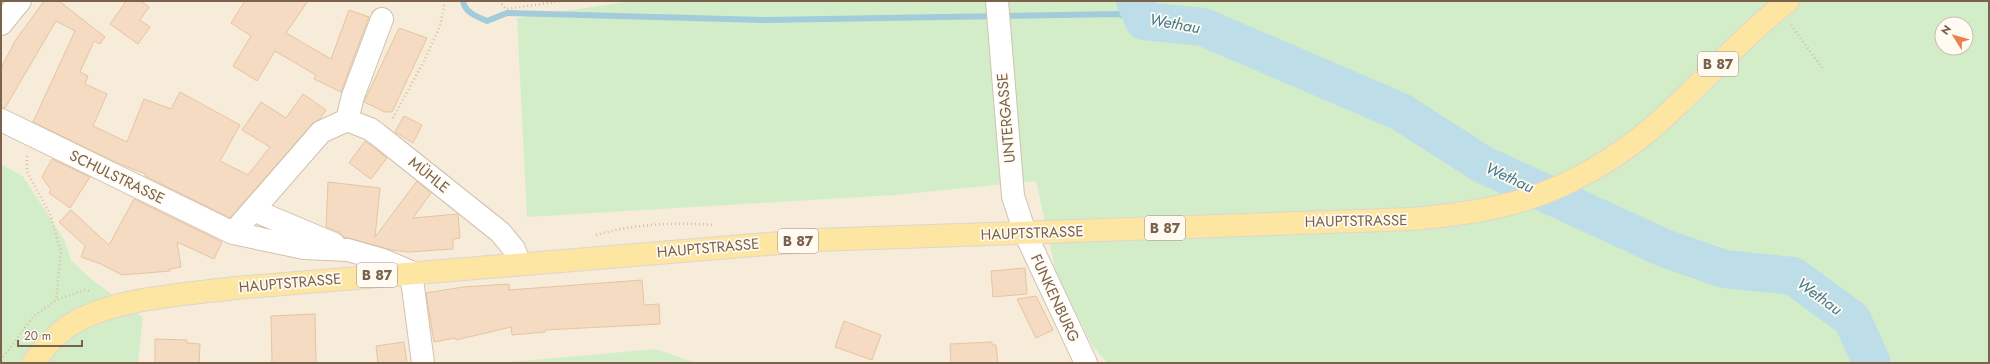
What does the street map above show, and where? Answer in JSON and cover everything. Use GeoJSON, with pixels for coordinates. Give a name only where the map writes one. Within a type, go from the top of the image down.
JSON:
{"type":"FeatureCollection","features":[{"type":"Feature","properties":{"kind":"main road","name":"HAUPTSTRASSE"},"geometry":{"type":"LineString","coordinates":[[33,363],[61,331],[80,319],[102,310],[143,300],[235,288],[411,272],[816,240],[1414,219],[1502,206],[1535,196],[1580,176],[1628,146],[1670,112],[1750,32],[1784,4]]}},
{"type":"Feature","properties":{"kind":"street"},"geometry":{"type":"LineString","coordinates":[[1,24],[20,1]]}},
{"type":"Feature","properties":{"kind":"street","name":"UNTERGASSE"},"geometry":{"type":"LineString","coordinates":[[997,1],[1012,193],[1025,233]]}},
{"type":"Feature","properties":{"kind":"street"},"geometry":{"type":"LineString","coordinates":[[233,233],[321,132],[347,120],[353,96],[382,19]]}},
{"type":"Feature","properties":{"kind":"street","name":"SCHULSTRASSE"},"geometry":{"type":"LineString","coordinates":[[1,120],[233,233],[304,248],[348,250],[383,260],[411,272]]}},
{"type":"Feature","properties":{"kind":"street","name":"MÜHLE"},"geometry":{"type":"LineString","coordinates":[[347,120],[370,129],[377,134],[500,232],[514,249],[519,264]]}},
{"type":"Feature","properties":{"kind":"street"},"geometry":{"type":"LineString","coordinates":[[254,210],[348,250]]}},
{"type":"Feature","properties":{"kind":"street","name":"FUNKENBURG"},"geometry":{"type":"LineString","coordinates":[[1025,233],[1086,363]]}},
{"type":"Feature","properties":{"kind":"street"},"geometry":{"type":"LineString","coordinates":[[411,272],[423,363]]}},
{"type":"Feature","properties":{"kind":"path"},"geometry":{"type":"LineString","coordinates":[[377,134],[389,126],[424,61],[440,26],[445,1]]}},
{"type":"Feature","properties":{"kind":"path"},"geometry":{"type":"LineString","coordinates":[[499,1],[506,9],[562,1]]}},
{"type":"Feature","properties":{"kind":"path"},"geometry":{"type":"LineString","coordinates":[[1784,4],[1824,69]]}},
{"type":"Feature","properties":{"kind":"path"},"geometry":{"type":"LineString","coordinates":[[28,134],[27,172],[50,214],[61,252],[56,300]]}},
{"type":"Feature","properties":{"kind":"shaded area"},"geometry":{"type":"Polygon","coordinates":[[[1,1],[630,1],[517,18],[528,216],[896,195],[1036,181],[1056,273],[1092,345],[1107,363],[696,363],[656,349],[498,363],[138,363],[143,317],[90,278],[71,260],[65,241],[23,176],[1,164],[1,1]]]}},
{"type":"Feature","properties":{"kind":"green space"},"geometry":{"type":"Polygon","coordinates":[[[631,1],[1989,1],[1989,363],[1107,363],[1092,345],[1056,273],[1036,181],[896,195],[527,217],[517,18],[631,1]]]}},
{"type":"Feature","properties":{"kind":"green space"},"geometry":{"type":"Polygon","coordinates":[[[1,164],[23,176],[65,241],[71,260],[90,278],[143,317],[138,363],[1,363],[1,164]]]}},
{"type":"Feature","properties":{"kind":"green space"},"geometry":{"type":"Polygon","coordinates":[[[656,349],[696,363],[498,363],[656,349]]]}},
{"type":"Feature","properties":{"kind":"building"},"geometry":{"type":"Polygon","coordinates":[[[44,1],[59,1],[105,37],[100,44],[94,41],[80,72],[88,76],[85,84],[107,94],[93,126],[127,142],[144,99],[171,109],[180,92],[240,125],[220,161],[248,175],[270,147],[242,130],[261,102],[286,118],[303,94],[326,110],[320,119],[312,124],[230,218],[145,176],[146,174],[117,163],[33,122],[75,31],[56,21],[5,108],[1,108],[1,68],[15,41],[44,1]]]}},
{"type":"Feature","properties":{"kind":"building"},"geometry":{"type":"Polygon","coordinates":[[[126,1],[141,1],[149,7],[140,20],[150,27],[138,44],[110,24],[126,1]]]}},
{"type":"Feature","properties":{"kind":"building"},"geometry":{"type":"Polygon","coordinates":[[[245,1],[308,1],[286,33],[331,59],[349,10],[369,17],[341,92],[314,79],[316,75],[275,51],[257,81],[233,66],[251,36],[231,23],[245,1]]]}},
{"type":"Feature","properties":{"kind":"building"},"geometry":{"type":"Polygon","coordinates":[[[399,28],[427,38],[392,112],[385,112],[364,102],[399,28]]]}},
{"type":"Feature","properties":{"kind":"building"},"geometry":{"type":"Polygon","coordinates":[[[404,116],[422,125],[413,143],[395,132],[404,116]]]}},
{"type":"Feature","properties":{"kind":"building"},"geometry":{"type":"Polygon","coordinates":[[[365,141],[387,158],[371,179],[349,163],[365,141]]]}},
{"type":"Feature","properties":{"kind":"building"},"geometry":{"type":"Polygon","coordinates":[[[52,159],[90,177],[70,208],[49,193],[51,190],[42,177],[52,159]]]}},
{"type":"Feature","properties":{"kind":"building"},"geometry":{"type":"Polygon","coordinates":[[[417,181],[431,193],[413,218],[458,214],[460,238],[453,239],[453,249],[409,252],[392,250],[344,237],[339,232],[326,227],[328,182],[380,188],[375,237],[417,181]]]}},
{"type":"Feature","properties":{"kind":"building"},"geometry":{"type":"Polygon","coordinates":[[[134,199],[222,242],[214,259],[177,242],[181,267],[169,269],[170,271],[122,275],[101,264],[81,257],[85,246],[59,222],[71,210],[109,245],[134,199]]]}},
{"type":"Feature","properties":{"kind":"building"},"geometry":{"type":"Polygon","coordinates":[[[1025,268],[1027,294],[993,297],[991,271],[1025,268]]]}},
{"type":"Feature","properties":{"kind":"building"},"geometry":{"type":"Polygon","coordinates":[[[642,280],[644,305],[659,304],[660,324],[545,330],[545,332],[512,335],[511,327],[456,340],[455,338],[434,342],[426,293],[463,287],[509,284],[509,290],[642,280]]]}},
{"type":"Feature","properties":{"kind":"building"},"geometry":{"type":"Polygon","coordinates":[[[1036,296],[1053,330],[1036,338],[1017,299],[1036,296]]]}},
{"type":"Feature","properties":{"kind":"building"},"geometry":{"type":"Polygon","coordinates":[[[315,314],[316,363],[272,363],[271,316],[315,314]]]}},
{"type":"Feature","properties":{"kind":"building"},"geometry":{"type":"Polygon","coordinates":[[[844,321],[881,335],[872,360],[835,347],[844,321]]]}},
{"type":"Feature","properties":{"kind":"building"},"geometry":{"type":"Polygon","coordinates":[[[155,339],[187,340],[187,343],[200,344],[199,363],[155,363],[155,339]]]}},
{"type":"Feature","properties":{"kind":"building"},"geometry":{"type":"Polygon","coordinates":[[[404,342],[407,363],[378,363],[376,346],[404,342]]]}},
{"type":"Feature","properties":{"kind":"building"},"geometry":{"type":"Polygon","coordinates":[[[992,342],[992,345],[996,345],[998,363],[951,363],[950,344],[992,342]]]}},
{"type":"Feature","properties":{"kind":"waterway"},"geometry":{"type":"LineString","coordinates":[[463,1],[469,12],[487,21],[507,13],[766,20],[1118,14],[1144,21]]}},
{"type":"Feature","properties":{"kind":"waterway","name":"Wethau"},"geometry":{"type":"LineString","coordinates":[[1135,1],[1144,21],[1203,27],[1401,112],[1482,164],[1664,248],[1724,269],[1793,276],[1852,319],[1872,363]]}}]}
